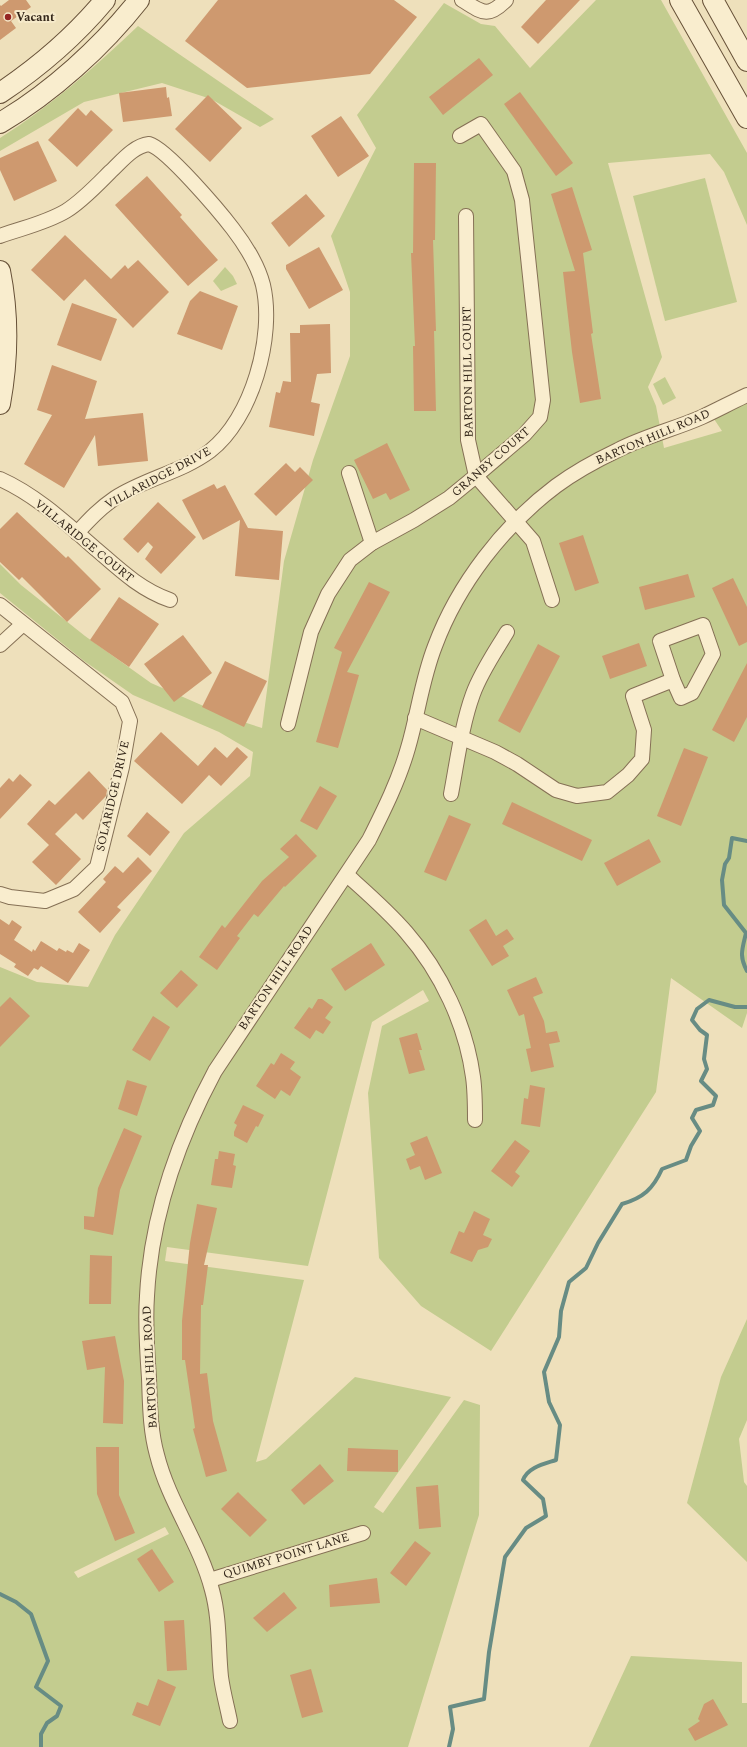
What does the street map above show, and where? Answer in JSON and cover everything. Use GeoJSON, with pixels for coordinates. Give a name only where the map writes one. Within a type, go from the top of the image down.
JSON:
{"type":"FeatureCollection","features":[{"type":"Feature","properties":{"kind":"main road"},"geometry":{"type":"LineString","coordinates":[[0,93],[36,67],[57,49],[105,0]]}},
{"type":"Feature","properties":{"kind":"main road"},"geometry":{"type":"LineString","coordinates":[[0,124],[36,99],[86,58],[138,0]]}},
{"type":"Feature","properties":{"kind":"main road"},"geometry":{"type":"LineString","coordinates":[[680,0],[747,118]]}},
{"type":"Feature","properties":{"kind":"main road"},"geometry":{"type":"LineString","coordinates":[[713,0],[747,60]]}},
{"type":"Feature","properties":{"kind":"main road"},"geometry":{"type":"LineString","coordinates":[[0,271],[5,302],[7,349],[0,404]]}},
{"type":"Feature","properties":{"kind":"street"},"geometry":{"type":"LineString","coordinates":[[462,0],[480,11],[487,12],[494,11],[506,0]]}},
{"type":"Feature","properties":{"kind":"street","name":"GRANBY COURT"},"geometry":{"type":"LineString","coordinates":[[288,724],[311,632],[328,594],[350,560],[372,543],[443,502],[524,435],[540,417],[543,400],[522,200],[514,171],[481,124],[460,136]]}},
{"type":"Feature","properties":{"kind":"street","name":"VILLARIDGE DRIVE"},"geometry":{"type":"LineString","coordinates":[[0,236],[55,217],[65,211],[88,193],[137,148],[149,144],[157,148],[177,166],[226,220],[242,241],[254,262],[263,285],[265,336],[260,360],[248,398],[240,417],[230,432],[221,442],[194,460],[116,497],[102,507],[77,532]]}},
{"type":"Feature","properties":{"kind":"street","name":"BARTON HILL COURT"},"geometry":{"type":"LineString","coordinates":[[466,216],[468,440],[476,476],[533,541],[552,600]]}},
{"type":"Feature","properties":{"kind":"street","name":"BARTON HILL ROAD"},"geometry":{"type":"LineString","coordinates":[[230,1721],[224,1696],[219,1629],[215,1599],[210,1580],[165,1483],[157,1455],[152,1429],[146,1336],[147,1296],[151,1253],[157,1220],[165,1186],[178,1147],[196,1106],[215,1071],[369,840],[388,802],[406,754],[425,676],[435,646],[447,619],[464,588],[487,555],[535,503],[557,485],[586,467],[619,449],[702,417],[747,395]]}},
{"type":"Feature","properties":{"kind":"street"},"geometry":{"type":"LineString","coordinates":[[348,473],[372,543]]}},
{"type":"Feature","properties":{"kind":"street","name":"VILLARIDGE COURT"},"geometry":{"type":"LineString","coordinates":[[0,479],[27,494],[77,532],[128,578],[143,588],[170,600]]}},
{"type":"Feature","properties":{"kind":"street","name":"SOLARIDGE DRIVE"},"geometry":{"type":"LineString","coordinates":[[0,605],[122,702],[130,721],[122,766],[97,867],[74,889],[45,901],[10,897],[0,894]]}},
{"type":"Feature","properties":{"kind":"street"},"geometry":{"type":"LineString","coordinates":[[0,645],[23,624]]}},
{"type":"Feature","properties":{"kind":"street"},"geometry":{"type":"LineString","coordinates":[[703,625],[713,654],[692,693],[681,698],[673,680],[660,641],[703,625]]}},
{"type":"Feature","properties":{"kind":"street"},"geometry":{"type":"LineString","coordinates":[[451,794],[462,738],[473,694],[506,632]]}},
{"type":"Feature","properties":{"kind":"street"},"geometry":{"type":"LineString","coordinates":[[415,718],[517,764],[556,790],[577,796],[607,792],[628,775],[642,759],[644,730],[633,696],[673,680]]}},
{"type":"Feature","properties":{"kind":"street"},"geometry":{"type":"LineString","coordinates":[[347,875],[406,932],[422,952],[440,980],[455,1010],[464,1037],[473,1076],[475,1120]]}},
{"type":"Feature","properties":{"kind":"street","name":"QUIMBY POINT LANE"},"geometry":{"type":"LineString","coordinates":[[210,1580],[363,1533]]}},
{"type":"Feature","properties":{"kind":"green space"},"geometry":{"type":"Polygon","coordinates":[[[596,0],[661,0],[747,153],[747,225],[724,172],[710,154],[608,163],[662,357],[648,387],[656,406],[664,448],[722,431],[714,419],[747,403],[747,1013],[742,1028],[671,978],[656,1092],[491,1351],[421,1306],[379,1258],[368,1093],[382,1026],[429,1001],[423,990],[372,1022],[308,1266],[167,1247],[165,1261],[304,1280],[256,1462],[266,1459],[355,1377],[451,1397],[374,1507],[383,1513],[464,1400],[480,1405],[479,1515],[408,1747],[0,1747],[0,967],[37,982],[88,987],[115,935],[184,833],[250,776],[253,752],[219,732],[133,695],[84,661],[0,593],[0,564],[21,585],[85,636],[151,683],[231,718],[262,728],[284,561],[313,460],[350,356],[350,292],[331,236],[376,148],[357,115],[444,3],[481,24],[495,26],[530,68],[596,0]],[[165,1527],[74,1572],[78,1578],[169,1534],[165,1527]]]}},
{"type":"Feature","properties":{"kind":"green space"},"geometry":{"type":"Polygon","coordinates":[[[138,26],[274,119],[260,127],[211,99],[162,83],[84,102],[0,151],[0,138],[19,126],[55,99],[138,26]]]}},
{"type":"Feature","properties":{"kind":"green space"},"geometry":{"type":"Polygon","coordinates":[[[705,178],[737,302],[665,321],[633,196],[705,178]]]}},
{"type":"Feature","properties":{"kind":"green space"},"geometry":{"type":"Polygon","coordinates":[[[225,267],[233,276],[237,284],[221,291],[213,281],[225,267]]]}},
{"type":"Feature","properties":{"kind":"green space"},"geometry":{"type":"Polygon","coordinates":[[[665,377],[676,398],[663,405],[653,384],[665,377]]]}},
{"type":"Feature","properties":{"kind":"green space"},"geometry":{"type":"Polygon","coordinates":[[[747,1319],[747,1420],[739,1439],[744,1482],[747,1486],[747,1562],[687,1503],[721,1377],[747,1319]]]}},
{"type":"Feature","properties":{"kind":"green space"},"geometry":{"type":"Polygon","coordinates":[[[631,1656],[742,1662],[742,1703],[747,1703],[747,1747],[589,1747],[631,1656]]]}},
{"type":"Feature","properties":{"kind":"building","name":"Vacant"},"geometry":{"type":"Polygon","coordinates":[[[9,0],[26,0],[31,7],[11,21],[16,28],[0,40],[0,5],[1,6],[9,0]]]}},
{"type":"Feature","properties":{"kind":"building"},"geometry":{"type":"Polygon","coordinates":[[[218,0],[394,0],[417,17],[370,74],[247,88],[185,41],[218,0]]]}},
{"type":"Feature","properties":{"kind":"building"},"geometry":{"type":"Polygon","coordinates":[[[546,0],[580,0],[538,44],[521,27],[546,0]]]}},
{"type":"Feature","properties":{"kind":"building"},"geometry":{"type":"Polygon","coordinates":[[[479,58],[493,75],[443,115],[429,97],[479,58]]]}},
{"type":"Feature","properties":{"kind":"building"},"geometry":{"type":"Polygon","coordinates":[[[166,87],[167,98],[169,97],[172,116],[123,122],[119,93],[166,87]]]}},
{"type":"Feature","properties":{"kind":"building"},"geometry":{"type":"Polygon","coordinates":[[[520,92],[573,163],[556,176],[504,104],[520,92]]]}},
{"type":"Feature","properties":{"kind":"building"},"geometry":{"type":"Polygon","coordinates":[[[208,95],[242,128],[210,162],[175,129],[208,95]]]}},
{"type":"Feature","properties":{"kind":"building"},"geometry":{"type":"Polygon","coordinates":[[[78,108],[86,116],[91,110],[113,130],[77,167],[48,140],[78,108]]]}},
{"type":"Feature","properties":{"kind":"building"},"geometry":{"type":"Polygon","coordinates":[[[341,116],[369,156],[338,177],[311,136],[341,116]]]}},
{"type":"Feature","properties":{"kind":"building"},"geometry":{"type":"Polygon","coordinates":[[[38,141],[57,181],[14,201],[0,170],[0,158],[38,141]]]}},
{"type":"Feature","properties":{"kind":"building"},"geometry":{"type":"Polygon","coordinates":[[[414,163],[436,163],[435,240],[433,240],[436,331],[434,331],[436,411],[414,411],[413,346],[415,346],[411,253],[413,253],[414,163]]]}},
{"type":"Feature","properties":{"kind":"building"},"geometry":{"type":"Polygon","coordinates":[[[147,176],[182,215],[180,217],[218,260],[188,286],[115,205],[147,176]]]}},
{"type":"Feature","properties":{"kind":"building"},"geometry":{"type":"Polygon","coordinates":[[[572,187],[592,250],[583,253],[593,333],[591,334],[601,399],[580,403],[572,352],[563,272],[575,271],[551,194],[572,187]]]}},
{"type":"Feature","properties":{"kind":"building"},"geometry":{"type":"Polygon","coordinates":[[[306,194],[325,216],[289,247],[271,223],[306,194]]]}},
{"type":"Feature","properties":{"kind":"building"},"geometry":{"type":"Polygon","coordinates":[[[65,235],[111,279],[125,265],[128,269],[138,260],[169,292],[133,328],[85,279],[64,301],[31,270],[65,235]]]}},
{"type":"Feature","properties":{"kind":"building"},"geometry":{"type":"Polygon","coordinates":[[[319,247],[343,290],[309,309],[286,269],[286,265],[319,247]]]}},
{"type":"Feature","properties":{"kind":"building"},"geometry":{"type":"Polygon","coordinates":[[[200,291],[238,306],[222,350],[177,334],[190,301],[200,291]]]}},
{"type":"Feature","properties":{"kind":"building"},"geometry":{"type":"Polygon","coordinates":[[[72,303],[117,319],[101,361],[57,345],[72,303]]]}},
{"type":"Feature","properties":{"kind":"building"},"geometry":{"type":"Polygon","coordinates":[[[330,324],[331,373],[317,374],[311,402],[320,404],[314,436],[269,427],[276,392],[280,393],[283,381],[291,382],[290,333],[300,333],[300,325],[330,324]]]}},
{"type":"Feature","properties":{"kind":"building"},"geometry":{"type":"Polygon","coordinates":[[[52,365],[97,381],[85,419],[143,413],[148,461],[98,466],[95,435],[64,488],[24,464],[52,415],[37,410],[52,365]]]}},
{"type":"Feature","properties":{"kind":"building"},"geometry":{"type":"Polygon","coordinates":[[[387,443],[410,490],[390,500],[386,493],[373,499],[354,460],[387,443]]]}},
{"type":"Feature","properties":{"kind":"building"},"geometry":{"type":"Polygon","coordinates":[[[286,463],[295,472],[300,467],[313,480],[276,516],[254,494],[286,463]]]}},
{"type":"Feature","properties":{"kind":"building"},"geometry":{"type":"Polygon","coordinates":[[[214,484],[217,489],[225,485],[248,528],[283,531],[279,580],[235,576],[240,520],[203,540],[182,500],[214,484]]]}},
{"type":"Feature","properties":{"kind":"building"},"geometry":{"type":"Polygon","coordinates":[[[158,502],[196,537],[161,574],[145,559],[153,547],[148,542],[138,553],[123,539],[158,502]]]}},
{"type":"Feature","properties":{"kind":"building"},"geometry":{"type":"Polygon","coordinates":[[[17,512],[66,558],[68,556],[101,589],[67,622],[22,577],[19,580],[0,562],[0,529],[17,512]]]}},
{"type":"Feature","properties":{"kind":"building"},"geometry":{"type":"Polygon","coordinates":[[[583,535],[599,583],[575,591],[559,543],[583,535]]]}},
{"type":"Feature","properties":{"kind":"building"},"geometry":{"type":"Polygon","coordinates":[[[688,574],[695,597],[645,610],[639,587],[688,574]]]}},
{"type":"Feature","properties":{"kind":"building"},"geometry":{"type":"Polygon","coordinates":[[[733,578],[747,607],[747,642],[739,646],[712,588],[733,578]]]}},
{"type":"Feature","properties":{"kind":"building"},"geometry":{"type":"Polygon","coordinates":[[[369,582],[390,592],[347,672],[359,675],[338,748],[316,742],[342,652],[334,648],[369,582]]]}},
{"type":"Feature","properties":{"kind":"building"},"geometry":{"type":"Polygon","coordinates":[[[119,597],[159,624],[129,667],[90,640],[119,597]]]}},
{"type":"Feature","properties":{"kind":"building"},"geometry":{"type":"Polygon","coordinates":[[[183,635],[212,673],[174,702],[144,664],[183,635]]]}},
{"type":"Feature","properties":{"kind":"building"},"geometry":{"type":"Polygon","coordinates":[[[639,643],[647,666],[610,679],[602,656],[639,643]]]}},
{"type":"Feature","properties":{"kind":"building"},"geometry":{"type":"Polygon","coordinates":[[[538,644],[560,656],[520,733],[498,721],[538,644]]]}},
{"type":"Feature","properties":{"kind":"building"},"geometry":{"type":"Polygon","coordinates":[[[225,661],[267,681],[244,727],[202,707],[225,661]]]}},
{"type":"Feature","properties":{"kind":"building"},"geometry":{"type":"Polygon","coordinates":[[[747,663],[747,717],[734,742],[712,730],[747,663]]]}},
{"type":"Feature","properties":{"kind":"building"},"geometry":{"type":"Polygon","coordinates":[[[161,732],[198,766],[215,747],[227,758],[237,747],[248,757],[221,786],[209,775],[182,804],[134,761],[161,732]]]}},
{"type":"Feature","properties":{"kind":"building"},"geometry":{"type":"Polygon","coordinates":[[[684,748],[708,757],[681,826],[657,816],[684,748]]]}},
{"type":"Feature","properties":{"kind":"building"},"geometry":{"type":"Polygon","coordinates":[[[89,771],[107,790],[106,796],[83,820],[76,813],[55,834],[81,859],[56,885],[32,862],[49,845],[27,824],[49,800],[55,805],[89,771]]]}},
{"type":"Feature","properties":{"kind":"building"},"geometry":{"type":"Polygon","coordinates":[[[20,774],[32,785],[0,819],[0,788],[9,778],[13,782],[20,774]]]}},
{"type":"Feature","properties":{"kind":"building"},"geometry":{"type":"Polygon","coordinates":[[[320,786],[337,796],[317,830],[300,821],[320,786]]]}},
{"type":"Feature","properties":{"kind":"building"},"geometry":{"type":"Polygon","coordinates":[[[512,802],[592,840],[582,861],[502,824],[512,802]]]}},
{"type":"Feature","properties":{"kind":"building"},"geometry":{"type":"Polygon","coordinates":[[[147,812],[170,832],[150,856],[127,836],[147,812]]]}},
{"type":"Feature","properties":{"kind":"building"},"geometry":{"type":"Polygon","coordinates":[[[449,815],[471,824],[446,881],[424,872],[449,815]]]}},
{"type":"Feature","properties":{"kind":"building"},"geometry":{"type":"Polygon","coordinates":[[[296,834],[317,856],[285,887],[284,886],[258,917],[254,914],[237,936],[240,938],[217,970],[199,957],[222,925],[225,928],[262,881],[289,857],[280,849],[296,834]]]}},
{"type":"Feature","properties":{"kind":"building"},"geometry":{"type":"Polygon","coordinates":[[[649,839],[661,862],[617,886],[604,863],[649,839]]]}},
{"type":"Feature","properties":{"kind":"building"},"geometry":{"type":"Polygon","coordinates":[[[138,857],[152,871],[117,907],[121,910],[100,933],[78,912],[106,882],[103,879],[115,866],[123,873],[138,857]]]}},
{"type":"Feature","properties":{"kind":"building"},"geometry":{"type":"Polygon","coordinates":[[[0,919],[9,925],[12,920],[22,927],[14,940],[32,952],[33,949],[35,951],[41,941],[57,951],[59,948],[66,952],[67,950],[73,953],[79,943],[90,950],[68,983],[41,966],[38,970],[34,968],[28,976],[14,967],[16,964],[0,954],[0,919]]]}},
{"type":"Feature","properties":{"kind":"building"},"geometry":{"type":"Polygon","coordinates":[[[486,919],[496,936],[507,929],[514,939],[503,946],[509,956],[492,966],[469,930],[486,919]]]}},
{"type":"Feature","properties":{"kind":"building"},"geometry":{"type":"Polygon","coordinates":[[[371,943],[385,965],[345,991],[331,969],[371,943]]]}},
{"type":"Feature","properties":{"kind":"building"},"geometry":{"type":"Polygon","coordinates":[[[181,970],[198,985],[177,1008],[160,993],[181,970]]]}},
{"type":"Feature","properties":{"kind":"building"},"geometry":{"type":"Polygon","coordinates":[[[536,977],[543,993],[533,997],[544,1021],[546,1033],[557,1031],[560,1042],[549,1044],[554,1067],[531,1072],[526,1049],[531,1048],[524,1014],[519,1016],[507,990],[536,977]]]}},
{"type":"Feature","properties":{"kind":"building"},"geometry":{"type":"Polygon","coordinates":[[[10,997],[30,1016],[0,1047],[0,1007],[10,997]]]}},
{"type":"Feature","properties":{"kind":"building"},"geometry":{"type":"Polygon","coordinates":[[[318,999],[322,999],[333,1007],[325,1018],[331,1022],[323,1034],[316,1030],[310,1039],[294,1028],[309,1007],[312,1009],[318,999]]]}},
{"type":"Feature","properties":{"kind":"building"},"geometry":{"type":"Polygon","coordinates":[[[153,1016],[170,1027],[150,1061],[132,1050],[153,1016]]]}},
{"type":"Feature","properties":{"kind":"building"},"geometry":{"type":"Polygon","coordinates":[[[417,1033],[422,1050],[419,1050],[425,1070],[409,1074],[399,1038],[417,1033]]]}},
{"type":"Feature","properties":{"kind":"building"},"geometry":{"type":"Polygon","coordinates":[[[281,1053],[295,1062],[290,1069],[301,1077],[290,1096],[281,1090],[275,1099],[256,1086],[271,1063],[274,1065],[281,1053]]]}},
{"type":"Feature","properties":{"kind":"building"},"geometry":{"type":"Polygon","coordinates":[[[127,1080],[147,1086],[137,1116],[118,1109],[127,1080]]]}},
{"type":"Feature","properties":{"kind":"building"},"geometry":{"type":"Polygon","coordinates":[[[530,1085],[545,1088],[540,1127],[521,1124],[524,1098],[528,1099],[530,1085]]]}},
{"type":"Feature","properties":{"kind":"building"},"geometry":{"type":"Polygon","coordinates":[[[243,1105],[264,1115],[247,1143],[234,1136],[237,1125],[234,1123],[243,1105]]]}},
{"type":"Feature","properties":{"kind":"building"},"geometry":{"type":"Polygon","coordinates":[[[124,1128],[142,1136],[120,1190],[113,1235],[84,1229],[84,1216],[94,1217],[98,1188],[124,1128]]]}},
{"type":"Feature","properties":{"kind":"building"},"geometry":{"type":"Polygon","coordinates":[[[427,1136],[442,1173],[425,1180],[420,1166],[410,1170],[406,1159],[415,1155],[410,1143],[427,1136]]]}},
{"type":"Feature","properties":{"kind":"building"},"geometry":{"type":"Polygon","coordinates":[[[515,1140],[530,1151],[515,1172],[520,1176],[512,1187],[491,1171],[515,1140]]]}},
{"type":"Feature","properties":{"kind":"building"},"geometry":{"type":"Polygon","coordinates":[[[219,1151],[235,1154],[233,1165],[236,1166],[232,1188],[211,1185],[215,1159],[218,1159],[219,1151]]]}},
{"type":"Feature","properties":{"kind":"building"},"geometry":{"type":"Polygon","coordinates":[[[197,1204],[217,1208],[204,1265],[208,1265],[203,1305],[201,1305],[200,1374],[207,1373],[213,1421],[227,1471],[206,1477],[193,1429],[195,1428],[185,1360],[182,1360],[182,1321],[190,1243],[197,1204]]]}},
{"type":"Feature","properties":{"kind":"building"},"geometry":{"type":"Polygon","coordinates":[[[474,1211],[490,1219],[483,1235],[492,1239],[488,1247],[478,1250],[472,1262],[450,1253],[459,1231],[464,1233],[474,1211]]]}},
{"type":"Feature","properties":{"kind":"building"},"geometry":{"type":"Polygon","coordinates":[[[90,1255],[112,1256],[111,1304],[89,1304],[90,1255]]]}},
{"type":"Feature","properties":{"kind":"building"},"geometry":{"type":"Polygon","coordinates":[[[115,1336],[124,1381],[123,1424],[103,1423],[105,1367],[87,1370],[82,1341],[115,1336]]]}},
{"type":"Feature","properties":{"kind":"building"},"geometry":{"type":"Polygon","coordinates":[[[96,1447],[119,1447],[119,1495],[135,1533],[115,1541],[97,1494],[96,1447]]]}},
{"type":"Feature","properties":{"kind":"building"},"geometry":{"type":"Polygon","coordinates":[[[348,1448],[398,1450],[398,1472],[347,1471],[348,1448]]]}},
{"type":"Feature","properties":{"kind":"building"},"geometry":{"type":"Polygon","coordinates":[[[320,1464],[334,1481],[304,1505],[291,1490],[320,1464]]]}},
{"type":"Feature","properties":{"kind":"building"},"geometry":{"type":"Polygon","coordinates":[[[438,1485],[441,1527],[419,1529],[416,1487],[438,1485]]]}},
{"type":"Feature","properties":{"kind":"building"},"geometry":{"type":"Polygon","coordinates":[[[238,1492],[267,1520],[250,1537],[221,1509],[238,1492]]]}},
{"type":"Feature","properties":{"kind":"building"},"geometry":{"type":"Polygon","coordinates":[[[415,1541],[431,1553],[406,1586],[390,1573],[415,1541]]]}},
{"type":"Feature","properties":{"kind":"building"},"geometry":{"type":"Polygon","coordinates":[[[152,1549],[174,1582],[159,1592],[137,1559],[152,1549]]]}},
{"type":"Feature","properties":{"kind":"building"},"geometry":{"type":"Polygon","coordinates":[[[377,1578],[380,1603],[330,1607],[329,1585],[377,1578]]]}},
{"type":"Feature","properties":{"kind":"building"},"geometry":{"type":"Polygon","coordinates":[[[284,1592],[297,1608],[267,1632],[253,1618],[284,1592]]]}},
{"type":"Feature","properties":{"kind":"building"},"geometry":{"type":"Polygon","coordinates":[[[184,1620],[187,1670],[167,1671],[164,1621],[184,1620]]]}},
{"type":"Feature","properties":{"kind":"building"},"geometry":{"type":"Polygon","coordinates":[[[311,1669],[323,1712],[302,1718],[290,1675],[311,1669]]]}},
{"type":"Feature","properties":{"kind":"building"},"geometry":{"type":"Polygon","coordinates":[[[158,1679],[176,1687],[160,1726],[132,1715],[137,1702],[148,1706],[158,1679]]]}},
{"type":"Feature","properties":{"kind":"building"},"geometry":{"type":"Polygon","coordinates":[[[713,1699],[728,1725],[695,1741],[688,1729],[700,1721],[698,1719],[704,1704],[713,1699]]]}},
{"type":"Feature","properties":{"kind":"waterway"},"geometry":{"type":"LineString","coordinates":[[747,841],[732,838],[729,858],[725,864],[722,880],[724,905],[746,933],[742,957],[747,971]]}},
{"type":"Feature","properties":{"kind":"waterway"},"geometry":{"type":"LineString","coordinates":[[449,1747],[453,1729],[450,1707],[484,1699],[489,1652],[505,1557],[526,1528],[546,1516],[543,1499],[523,1480],[532,1469],[556,1460],[560,1425],[549,1402],[544,1372],[559,1337],[561,1311],[569,1282],[586,1268],[598,1243],[622,1204],[642,1196],[655,1182],[662,1169],[686,1160],[691,1146],[700,1131],[692,1118],[696,1110],[713,1105],[716,1096],[701,1081],[707,1069],[704,1059],[707,1035],[700,1030],[692,1020],[697,1009],[709,1000],[735,1007],[747,1007]]}},
{"type":"Feature","properties":{"kind":"waterway"},"geometry":{"type":"LineString","coordinates":[[0,1594],[16,1602],[31,1614],[48,1661],[36,1687],[61,1706],[57,1716],[47,1723],[41,1734],[41,1747]]}},
{"type":"Feature","properties":{"kind":"place","name":"Vacant"},"geometry":{"type":"Point","coordinates":[8,17]}}]}
